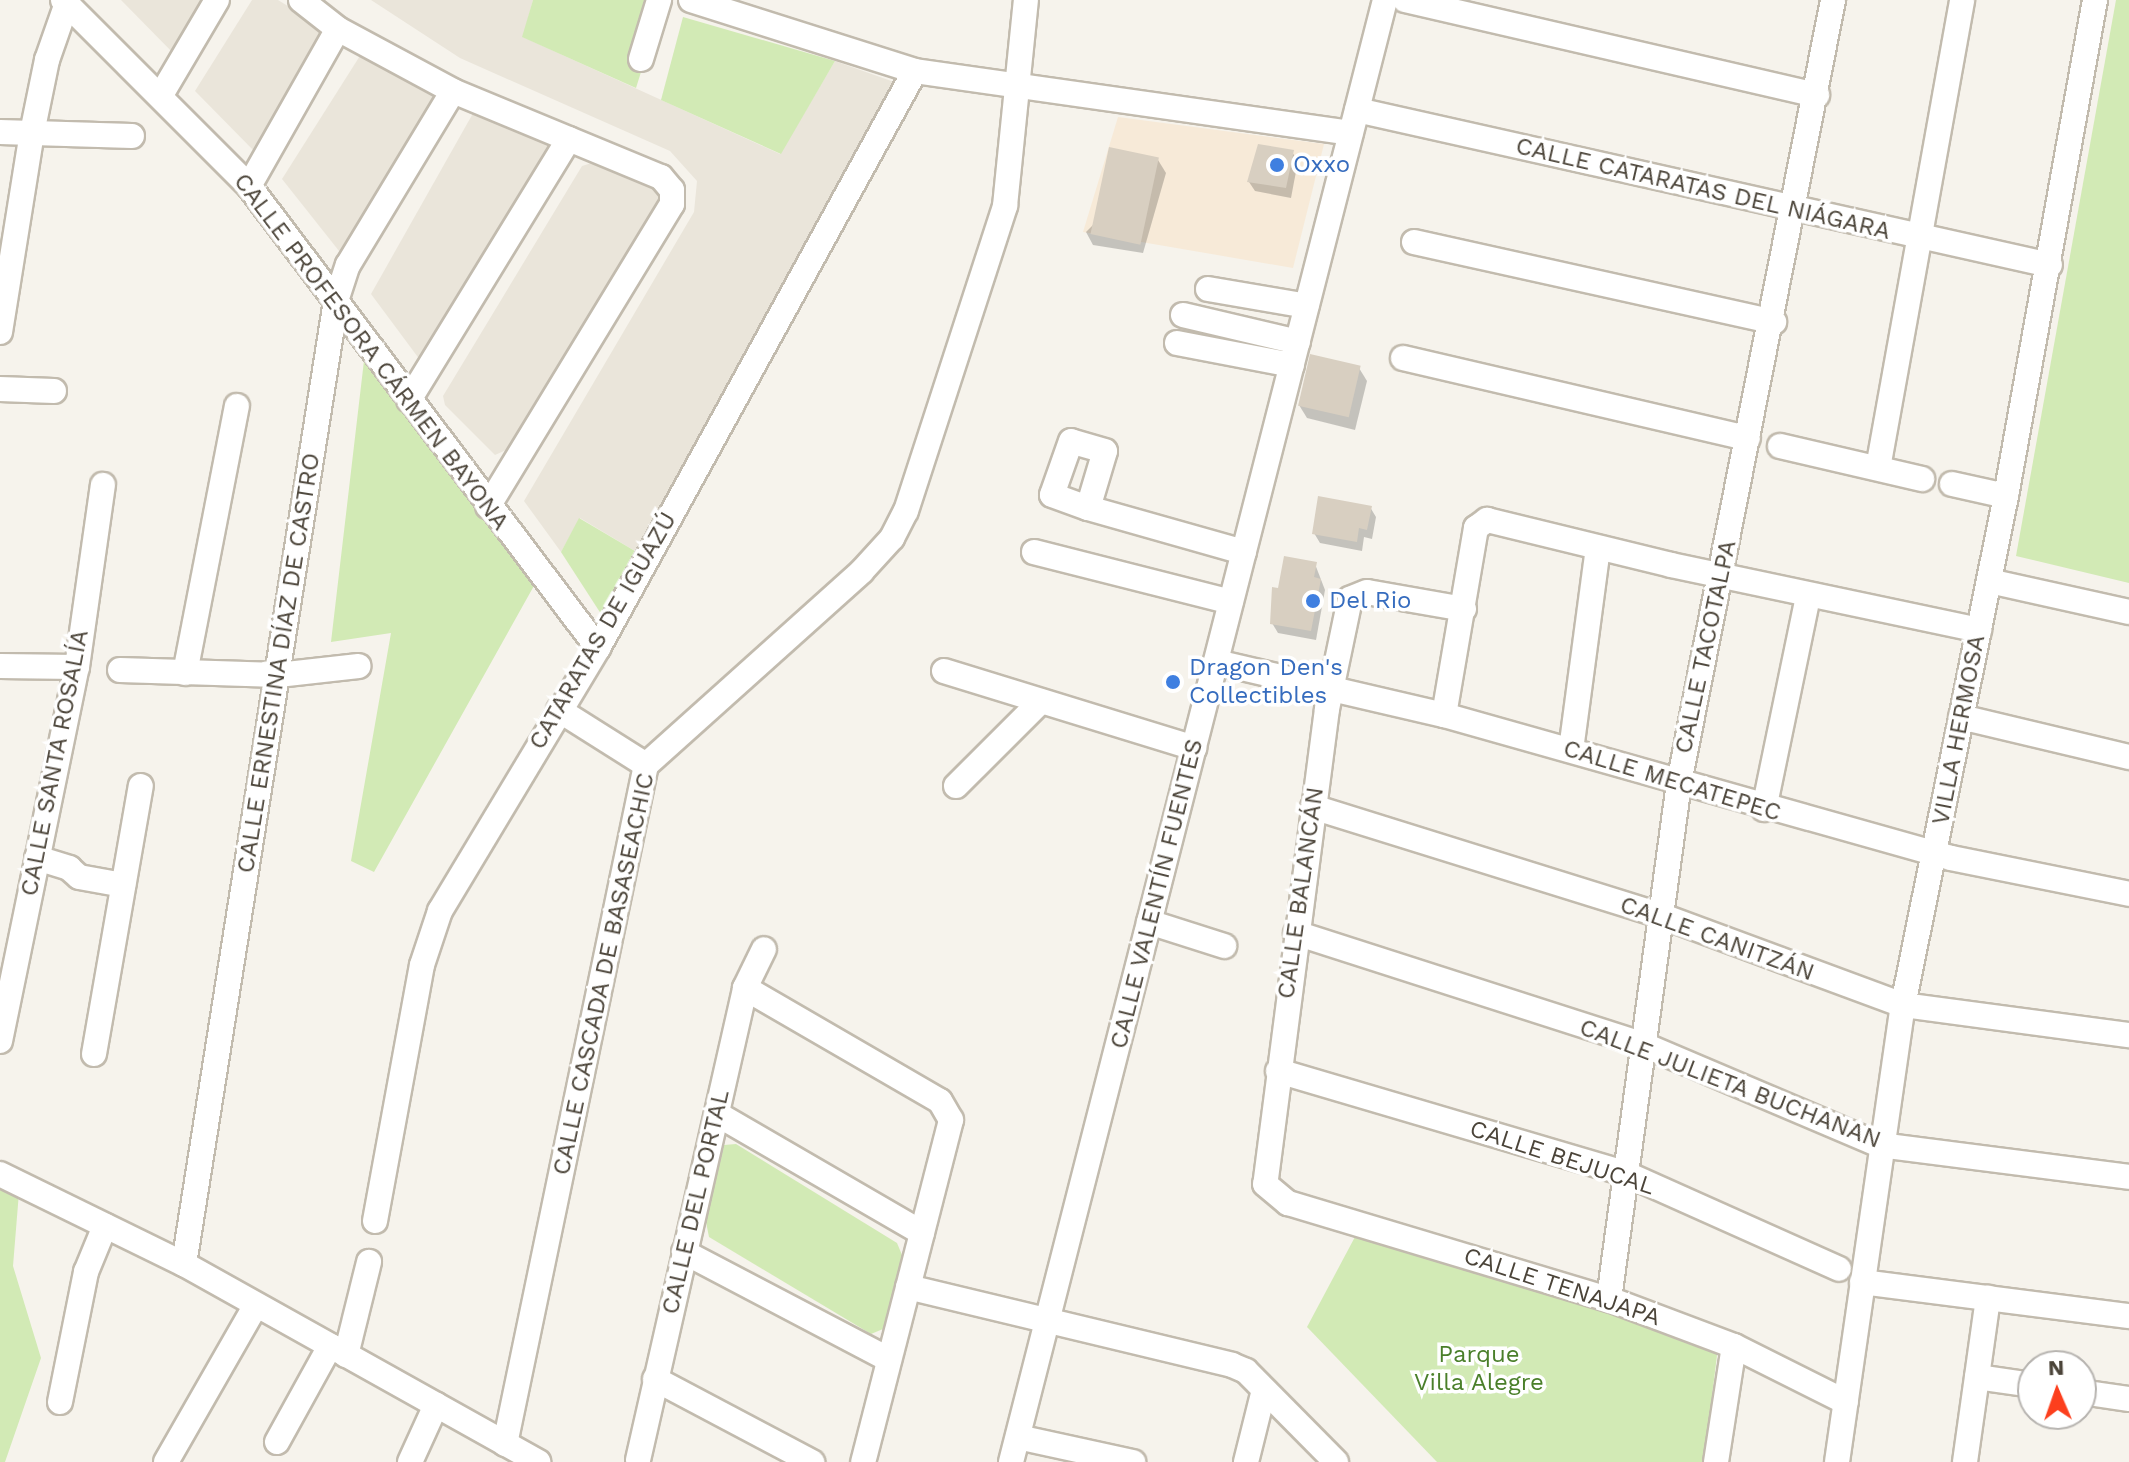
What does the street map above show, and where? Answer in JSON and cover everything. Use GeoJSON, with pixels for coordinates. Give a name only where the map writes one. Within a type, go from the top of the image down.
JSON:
{"type":"FeatureCollection","features":[{"type":"Feature","properties":{"kind":"street"},"geometry":{"type":"LineString","coordinates":[[161,95],[217,0]]}},
{"type":"Feature","properties":{"kind":"street"},"geometry":{"type":"LineString","coordinates":[[301,0],[338,29],[453,91],[661,177],[672,190],[672,204],[488,507]]}},
{"type":"Feature","properties":{"kind":"street"},"geometry":{"type":"LineString","coordinates":[[641,59],[659,0]]}},
{"type":"Feature","properties":{"kind":"street","name":"CALLE CATARATAS DEL NIÁGARA"},"geometry":{"type":"LineString","coordinates":[[691,0],[915,71],[1015,87],[1354,121],[2050,265]]}},
{"type":"Feature","properties":{"kind":"street","name":"CALLE CASCADA DE BASASEACHIC"},"geometry":{"type":"LineString","coordinates":[[505,1444],[646,765],[861,572],[892,538],[906,511],[1005,206],[1026,0]]}},
{"type":"Feature","properties":{"kind":"street","name":"CALLE VALENTÍN FUENTES"},"geometry":{"type":"LineString","coordinates":[[1011,1462],[1385,0]]}},
{"type":"Feature","properties":{"kind":"street"},"geometry":{"type":"LineString","coordinates":[[1405,0],[1817,95]]}},
{"type":"Feature","properties":{"kind":"street","name":"CALLE TACOTALPA"},"geometry":{"type":"LineString","coordinates":[[1609,1299],[1679,783],[1774,322],[1833,0]]}},
{"type":"Feature","properties":{"kind":"street"},"geometry":{"type":"LineString","coordinates":[[1878,468],[1922,239],[1962,0]]}},
{"type":"Feature","properties":{"kind":"street","name":"VILLA HERMOSA"},"geometry":{"type":"LineString","coordinates":[[1837,1462],[1880,1145],[1903,1005],[2006,496],[2050,265],[2095,0]]}},
{"type":"Feature","properties":{"kind":"street"},"geometry":{"type":"LineString","coordinates":[[0,332],[32,133],[47,60],[66,1]]}},
{"type":"Feature","properties":{"kind":"street","name":"CALLE PROFESORA CÁRMEN BAYONA"},"geometry":{"type":"LineString","coordinates":[[66,1],[249,186],[488,507],[598,648]]}},
{"type":"Feature","properties":{"kind":"street"},"geometry":{"type":"LineString","coordinates":[[249,186],[338,29]]}},
{"type":"Feature","properties":{"kind":"street","name":"CATARATAS DE IGUAZÚ"},"geometry":{"type":"LineString","coordinates":[[375,1221],[429,936],[598,648],[915,71]]}},
{"type":"Feature","properties":{"kind":"street","name":"CALLE ERNESTINA DÍAZ DE CASTRO"},"geometry":{"type":"LineString","coordinates":[[184,1264],[336,301],[348,265],[453,91]]}},
{"type":"Feature","properties":{"kind":"street"},"geometry":{"type":"LineString","coordinates":[[0,132],[132,136]]}},
{"type":"Feature","properties":{"kind":"street"},"geometry":{"type":"LineString","coordinates":[[409,400],[569,139]]}},
{"type":"Feature","properties":{"kind":"street"},"geometry":{"type":"LineString","coordinates":[[1414,242],[1774,322]]}},
{"type":"Feature","properties":{"kind":"street"},"geometry":{"type":"LineString","coordinates":[[1208,289],[1307,306]]}},
{"type":"Feature","properties":{"kind":"street"},"geometry":{"type":"LineString","coordinates":[[1183,315],[1295,354]]}},
{"type":"Feature","properties":{"kind":"street"},"geometry":{"type":"LineString","coordinates":[[1177,343],[1295,354]]}},
{"type":"Feature","properties":{"kind":"street"},"geometry":{"type":"LineString","coordinates":[[1403,358],[1748,438]]}},
{"type":"Feature","properties":{"kind":"street"},"geometry":{"type":"LineString","coordinates":[[0,389],[54,391]]}},
{"type":"Feature","properties":{"kind":"street"},"geometry":{"type":"LineString","coordinates":[[185,673],[237,406]]}},
{"type":"Feature","properties":{"kind":"street"},"geometry":{"type":"LineString","coordinates":[[1780,446],[1922,479]]}},
{"type":"Feature","properties":{"kind":"street"},"geometry":{"type":"LineString","coordinates":[[1952,484],[2006,496]]}},
{"type":"Feature","properties":{"kind":"street","name":"CALLE SANTA ROSALÍA"},"geometry":{"type":"LineString","coordinates":[[0,1041],[77,667],[103,485]]}},
{"type":"Feature","properties":{"kind":"street"},"geometry":{"type":"LineString","coordinates":[[1088,508],[1244,552]]}},
{"type":"Feature","properties":{"kind":"street"},"geometry":{"type":"LineString","coordinates":[[1444,715],[1476,528],[1491,520],[1808,596],[1979,630]]}},
{"type":"Feature","properties":{"kind":"street"},"geometry":{"type":"LineString","coordinates":[[1571,750],[1598,548]]}},
{"type":"Feature","properties":{"kind":"street"},"geometry":{"type":"LineString","coordinates":[[1034,552],[1231,602]]}},
{"type":"Feature","properties":{"kind":"street"},"geometry":{"type":"LineString","coordinates":[[1989,581],[2129,612]]}},
{"type":"Feature","properties":{"kind":"street","name":"CALLE BALANCÁN"},"geometry":{"type":"LineString","coordinates":[[1271,1193],[1263,1176],[1313,807],[1354,594],[1380,593],[1464,609]]}},
{"type":"Feature","properties":{"kind":"street"},"geometry":{"type":"LineString","coordinates":[[1764,809],[1808,596]]}},
{"type":"Feature","properties":{"kind":"street","name":"CALLE MECATEPEC"},"geometry":{"type":"LineString","coordinates":[[1216,662],[1444,715],[1764,809],[1934,854],[2129,894]]}},
{"type":"Feature","properties":{"kind":"street"},"geometry":{"type":"LineString","coordinates":[[0,666],[77,667]]}},
{"type":"Feature","properties":{"kind":"street"},"geometry":{"type":"LineString","coordinates":[[120,670],[278,675],[358,666]]}},
{"type":"Feature","properties":{"kind":"street"},"geometry":{"type":"LineString","coordinates":[[944,671],[1194,748]]}},
{"type":"Feature","properties":{"kind":"street"},"geometry":{"type":"LineString","coordinates":[[956,786],[1041,701]]}},
{"type":"Feature","properties":{"kind":"street"},"geometry":{"type":"LineString","coordinates":[[559,710],[646,765]]}},
{"type":"Feature","properties":{"kind":"street"},"geometry":{"type":"LineString","coordinates":[[1961,717],[2129,757]]}},
{"type":"Feature","properties":{"kind":"street"},"geometry":{"type":"LineString","coordinates":[[94,1054],[141,786]]}},
{"type":"Feature","properties":{"kind":"street","name":"CALLE CANITZÁN"},"geometry":{"type":"LineString","coordinates":[[1313,807],[1662,916],[1903,1005],[2129,1035]]}},
{"type":"Feature","properties":{"kind":"street"},"geometry":{"type":"LineString","coordinates":[[37,858],[69,868],[90,864],[124,877]]}},
{"type":"Feature","properties":{"kind":"street"},"geometry":{"type":"LineString","coordinates":[[1149,922],[1224,946]]}},
{"type":"Feature","properties":{"kind":"street","name":"CALLE JULIETA BUCHANAN"},"geometry":{"type":"LineString","coordinates":[[1296,933],[1644,1045],[1880,1145],[2129,1177]]}},
{"type":"Feature","properties":{"kind":"street","name":"CALLE DEL PORTAL"},"geometry":{"type":"LineString","coordinates":[[638,1460],[745,988],[764,949]]}},
{"type":"Feature","properties":{"kind":"street"},"geometry":{"type":"LineString","coordinates":[[745,988],[940,1101],[948,1112],[951,1132],[863,1462]]}},
{"type":"Feature","properties":{"kind":"street","name":"CALLE BEJUCAL"},"geometry":{"type":"LineString","coordinates":[[1278,1071],[1627,1174],[1839,1269]]}},
{"type":"Feature","properties":{"kind":"street"},"geometry":{"type":"LineString","coordinates":[[717,1114],[922,1233]]}},
{"type":"Feature","properties":{"kind":"street"},"geometry":{"type":"LineString","coordinates":[[0,1174],[184,1264],[539,1462]]}},
{"type":"Feature","properties":{"kind":"street","name":"CALLE TENAJAPA"},"geometry":{"type":"LineString","coordinates":[[1271,1193],[1609,1299],[1734,1346],[1846,1402]]}},
{"type":"Feature","properties":{"kind":"street"},"geometry":{"type":"LineString","coordinates":[[60,1402],[86,1272],[105,1226]]}},
{"type":"Feature","properties":{"kind":"street"},"geometry":{"type":"LineString","coordinates":[[684,1252],[888,1359]]}},
{"type":"Feature","properties":{"kind":"street"},"geometry":{"type":"LineString","coordinates":[[277,1442],[338,1350],[369,1262]]}},
{"type":"Feature","properties":{"kind":"street"},"geometry":{"type":"LineString","coordinates":[[1862,1282],[2129,1316]]}},
{"type":"Feature","properties":{"kind":"street"},"geometry":{"type":"LineString","coordinates":[[908,1287],[1232,1365],[1264,1390],[1336,1462]]}},
{"type":"Feature","properties":{"kind":"street"},"geometry":{"type":"LineString","coordinates":[[1965,1462],[1988,1298]]}},
{"type":"Feature","properties":{"kind":"street"},"geometry":{"type":"LineString","coordinates":[[166,1462],[256,1305]]}},
{"type":"Feature","properties":{"kind":"street"},"geometry":{"type":"LineString","coordinates":[[1716,1462],[1734,1346]]}},
{"type":"Feature","properties":{"kind":"street"},"geometry":{"type":"LineString","coordinates":[[1977,1377],[2017,1383]]}},
{"type":"Feature","properties":{"kind":"street"},"geometry":{"type":"LineString","coordinates":[[655,1379],[812,1462]]}},
{"type":"Feature","properties":{"kind":"street"},"geometry":{"type":"LineString","coordinates":[[1246,1462],[1264,1390]]}},
{"type":"Feature","properties":{"kind":"street"},"geometry":{"type":"LineString","coordinates":[[2097,1394],[2129,1399]]}},
{"type":"Feature","properties":{"kind":"street"},"geometry":{"type":"LineString","coordinates":[[410,1462],[436,1405]]}},
{"type":"Feature","properties":{"kind":"street"},"geometry":{"type":"LineString","coordinates":[[1018,1437],[1133,1462]]}},
{"type":"Feature","properties":{"kind":"shaded area"},"geometry":{"type":"Polygon","coordinates":[[[121,0],[210,0],[177,57],[121,0]]]}},
{"type":"Feature","properties":{"kind":"shaded area"},"geometry":{"type":"Polygon","coordinates":[[[252,0],[278,0],[327,30],[260,157],[195,91],[252,0]]]}},
{"type":"Feature","properties":{"kind":"shaded area"},"geometry":{"type":"Polygon","coordinates":[[[371,0],[533,0],[523,37],[780,154],[835,61],[911,88],[640,554],[580,518],[561,552],[524,501],[694,212],[697,181],[670,151],[460,58],[371,0]]]}},
{"type":"Feature","properties":{"kind":"shaded area"},"geometry":{"type":"Polygon","coordinates":[[[363,51],[445,99],[343,256],[282,179],[363,51]]]}},
{"type":"Feature","properties":{"kind":"shaded area"},"geometry":{"type":"Polygon","coordinates":[[[476,108],[550,144],[434,364],[423,364],[371,294],[476,108]]]}},
{"type":"Feature","properties":{"kind":"shaded area"},"geometry":{"type":"Polygon","coordinates":[[[1118,117],[1324,144],[1293,268],[1083,232],[1118,117]]]}},
{"type":"Feature","properties":{"kind":"shaded area"},"geometry":{"type":"Polygon","coordinates":[[[598,161],[661,189],[664,202],[533,438],[495,455],[445,405],[443,396],[582,166],[598,161]]]}},
{"type":"Feature","properties":{"kind":"green space"},"geometry":{"type":"Polygon","coordinates":[[[533,0],[649,0],[662,5],[636,88],[522,37],[533,0]]]}},
{"type":"Feature","properties":{"kind":"green space"},"geometry":{"type":"Polygon","coordinates":[[[2116,0],[2129,0],[2129,583],[2016,556],[2116,0]]]}},
{"type":"Feature","properties":{"kind":"green space"},"geometry":{"type":"Polygon","coordinates":[[[683,17],[835,61],[781,154],[661,100],[683,17]]]}},
{"type":"Feature","properties":{"kind":"green space"},"geometry":{"type":"Polygon","coordinates":[[[365,352],[535,584],[374,872],[351,861],[391,633],[331,642],[365,352]]]}},
{"type":"Feature","properties":{"kind":"green space"},"geometry":{"type":"Polygon","coordinates":[[[579,518],[640,554],[603,617],[561,552],[579,518]]]}},
{"type":"Feature","properties":{"kind":"green space"},"geometry":{"type":"Polygon","coordinates":[[[736,1144],[897,1243],[902,1255],[883,1329],[871,1334],[709,1237],[706,1222],[724,1145],[736,1144]]]}},
{"type":"Feature","properties":{"kind":"green space"},"geometry":{"type":"Polygon","coordinates":[[[0,1173],[20,1180],[13,1266],[41,1358],[5,1462],[0,1462],[0,1173]]]}},
{"type":"Feature","properties":{"kind":"green space","name":"Parque Villa Alegre"},"geometry":{"type":"Polygon","coordinates":[[[1356,1235],[1718,1347],[1704,1462],[1437,1462],[1307,1327],[1356,1235]]]}},
{"type":"Feature","properties":{"kind":"building"},"geometry":{"type":"Polygon","coordinates":[[[1258,144],[1294,150],[1286,188],[1247,182],[1258,144]]]}},
{"type":"Feature","properties":{"kind":"building"},"geometry":{"type":"Polygon","coordinates":[[[1109,147],[1159,158],[1140,245],[1090,234],[1109,147]]]}},
{"type":"Feature","properties":{"kind":"building"},"geometry":{"type":"Polygon","coordinates":[[[1310,354],[1361,366],[1349,417],[1298,406],[1310,354]]]}},
{"type":"Feature","properties":{"kind":"building"},"geometry":{"type":"Polygon","coordinates":[[[1318,496],[1372,506],[1367,530],[1359,528],[1357,542],[1312,534],[1318,496]]]}},
{"type":"Feature","properties":{"kind":"building"},"geometry":{"type":"Polygon","coordinates":[[[1284,556],[1317,562],[1314,577],[1321,579],[1311,631],[1270,624],[1272,587],[1278,588],[1284,556]]]}},
{"type":"Feature","properties":{"kind":"place","name":"Oxxo"},"geometry":{"type":"Point","coordinates":[1277,165]}},
{"type":"Feature","properties":{"kind":"place","name":"Del Rio"},"geometry":{"type":"Point","coordinates":[1313,601]}},
{"type":"Feature","properties":{"kind":"place","name":"Dragon Den's Collectibles"},"geometry":{"type":"Point","coordinates":[1173,682]}}]}
